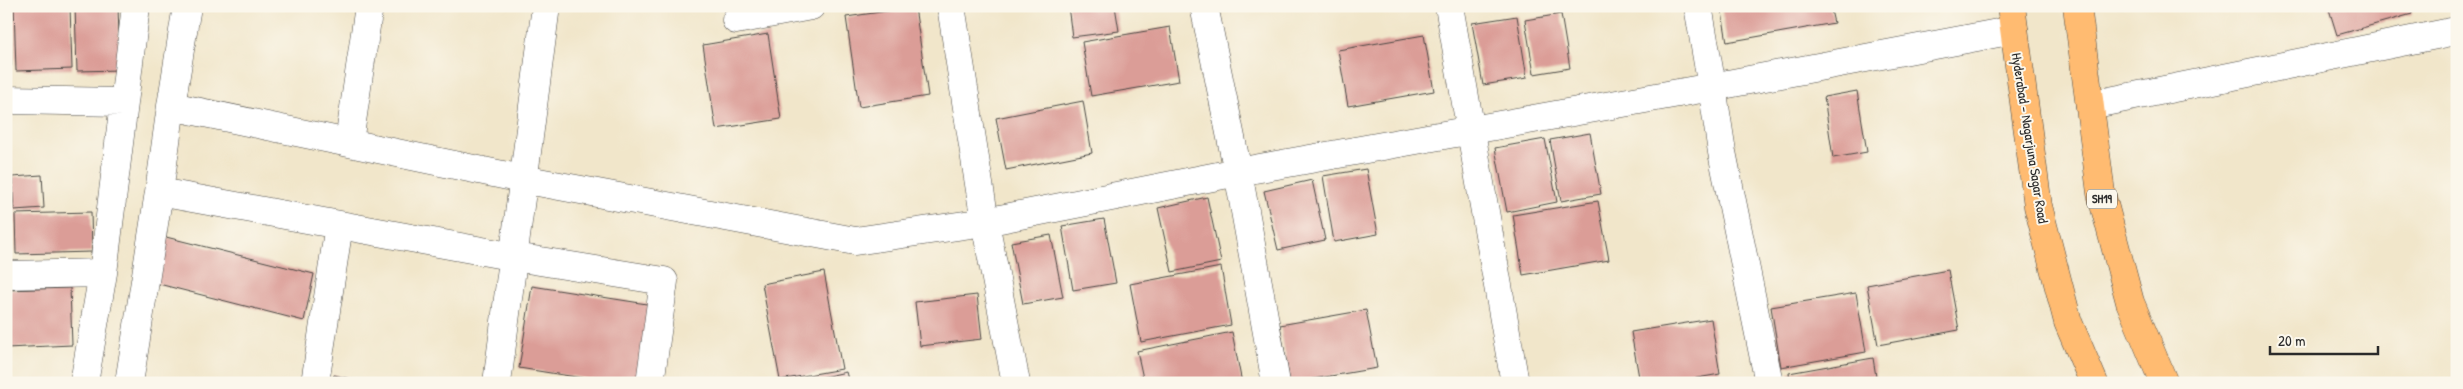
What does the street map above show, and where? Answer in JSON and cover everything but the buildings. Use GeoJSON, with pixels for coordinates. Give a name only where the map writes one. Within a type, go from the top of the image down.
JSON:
{"type":"FeatureCollection","features":[{"type":"Feature","properties":{"kind":"main road","name":"SH19"},"geometry":{"type":"LineString","coordinates":[[2077,6],[2101,193],[2130,302],[2164,383]]}},
{"type":"Feature","properties":{"kind":"main road","name":"Hyderabad - Nagarjuna Sagar Road"},"geometry":{"type":"LineString","coordinates":[[2012,18],[2038,206],[2068,322],[2094,383]]}},
{"type":"Feature","properties":{"kind":"street"},"geometry":{"type":"LineString","coordinates":[[84,383],[103,273],[136,6]]}},
{"type":"Feature","properties":{"kind":"street"},"geometry":{"type":"LineString","coordinates":[[129,383],[187,6]]}},
{"type":"Feature","properties":{"kind":"street"},"geometry":{"type":"LineString","coordinates":[[349,142],[369,6]]}},
{"type":"Feature","properties":{"kind":"street"},"geometry":{"type":"LineString","coordinates":[[497,383],[515,257],[522,179],[546,6]]}},
{"type":"Feature","properties":{"kind":"street"},"geometry":{"type":"LineString","coordinates":[[736,20],[811,6]]}},
{"type":"Feature","properties":{"kind":"street"},"geometry":{"type":"LineString","coordinates":[[951,6],[985,222],[1016,383]]}},
{"type":"Feature","properties":{"kind":"street"},"geometry":{"type":"LineString","coordinates":[[1204,6],[1238,172],[1276,383]]}},
{"type":"Feature","properties":{"kind":"street"},"geometry":{"type":"LineString","coordinates":[[1449,6],[1515,383]]}},
{"type":"Feature","properties":{"kind":"street"},"geometry":{"type":"LineString","coordinates":[[1698,6],[1722,152],[1769,383]]}},
{"type":"Feature","properties":{"kind":"street"},"geometry":{"type":"LineString","coordinates":[[171,106],[522,179],[855,241],[985,222],[1238,172],[1712,87],[2012,18]]}},
{"type":"Feature","properties":{"kind":"street"},"geometry":{"type":"LineString","coordinates":[[2090,105],[2455,31]]}},
{"type":"Feature","properties":{"kind":"street"},"geometry":{"type":"LineString","coordinates":[[6,100],[123,102]]}},
{"type":"Feature","properties":{"kind":"street"},"geometry":{"type":"LineString","coordinates":[[159,192],[515,257],[664,281],[650,383]]}},
{"type":"Feature","properties":{"kind":"street"},"geometry":{"type":"LineString","coordinates":[[315,383],[339,225]]}},
{"type":"Feature","properties":{"kind":"street"},"geometry":{"type":"LineString","coordinates":[[6,274],[103,273]]}}]}
